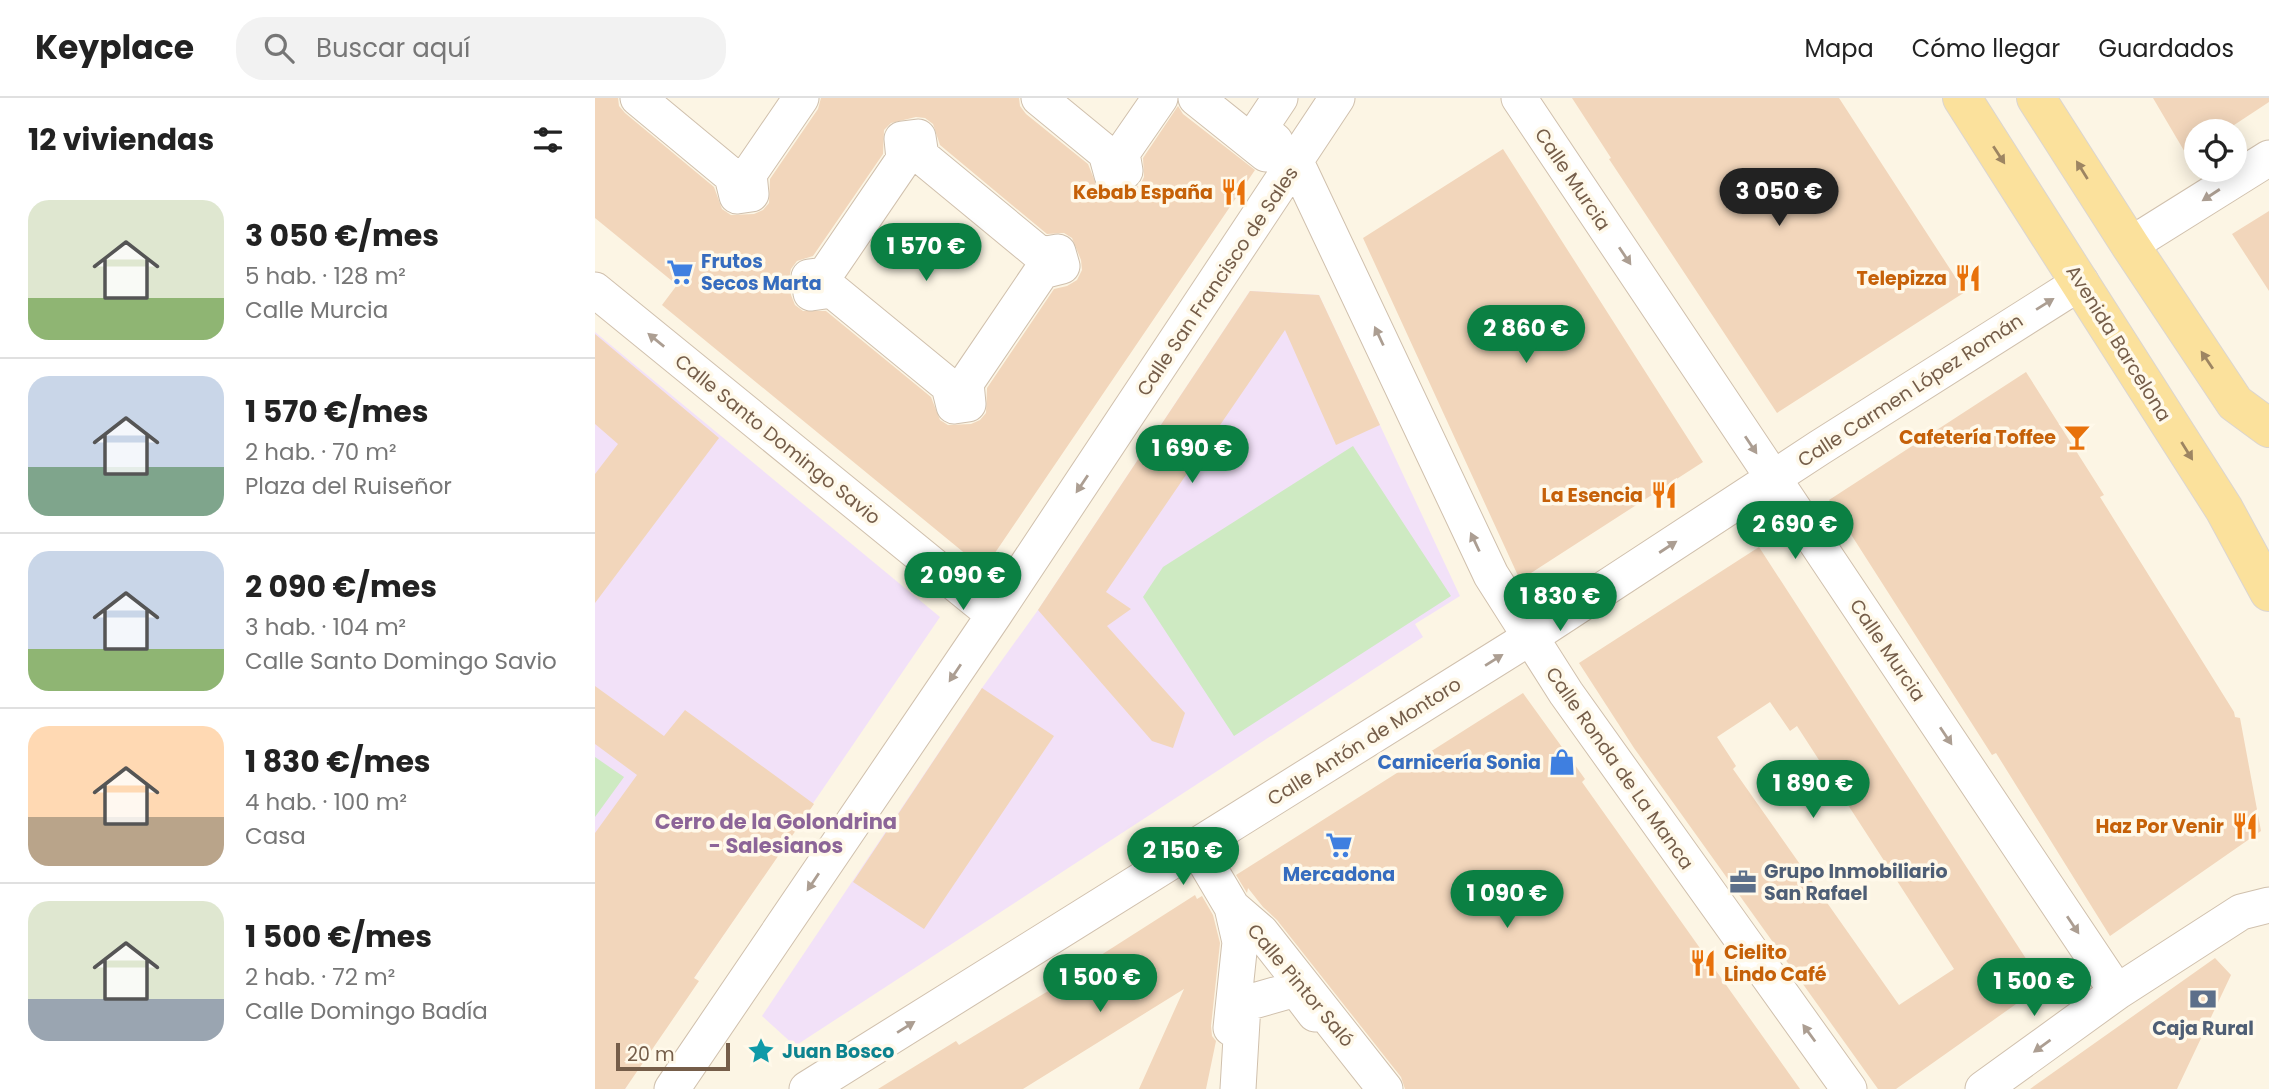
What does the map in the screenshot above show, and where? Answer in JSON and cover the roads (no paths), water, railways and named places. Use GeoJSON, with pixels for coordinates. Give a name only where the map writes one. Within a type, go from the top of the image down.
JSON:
{"type":"FeatureCollection","features":[{"type":"Feature","properties":{"kind":"main road","name":"Avenida Barcelona"},"geometry":{"type":"LineString","coordinates":[[1962,98],[2224,509],[2269,592]]}},
{"type":"Feature","properties":{"kind":"main road"},"geometry":{"type":"LineString","coordinates":[[2036,98],[2235,403],[2269,428]]}},
{"type":"Feature","properties":{"kind":"street"},"geometry":{"type":"LineString","coordinates":[[638,98],[732,176],[737,196],[751,194],[749,174],[801,98]]}},
{"type":"Feature","properties":{"kind":"street"},"geometry":{"type":"LineString","coordinates":[[1039,98],[1106,153],[1112,175],[1125,171],[1122,153],[1160,98]]}},
{"type":"Feature","properties":{"kind":"street"},"geometry":{"type":"LineString","coordinates":[[1196,98],[1266,154],[1275,141],[1260,128],[1280,98]]}},
{"type":"Feature","properties":{"kind":"street","name":"Calle San Francisco de Sales"},"geometry":{"type":"LineString","coordinates":[[672,1089],[994,615],[1337,98]]}},
{"type":"Feature","properties":{"kind":"street","name":"Calle Murcia"},"geometry":{"type":"LineString","coordinates":[[1518,98],[2117,992]]}},
{"type":"Feature","properties":{"kind":"street"},"geometry":{"type":"LineString","coordinates":[[918,137],[921,156],[1041,254],[1058,252],[1062,266],[1042,271],[965,383],[968,404],[954,406],[950,386],[832,290],[811,293],[809,277],[825,275],[904,159],[902,139],[918,137]]}},
{"type":"Feature","properties":{"kind":"street"},"geometry":{"type":"LineString","coordinates":[[2130,245],[2269,158]]}},
{"type":"Feature","properties":{"kind":"street","name":"Calle Ronda de La Manca"},"geometry":{"type":"LineString","coordinates":[[1296,162],[1491,575],[1566,693],[1849,1089]]}},
{"type":"Feature","properties":{"kind":"street","name":"Calle Carmen López Román"},"geometry":{"type":"LineString","coordinates":[[1529,638],[1773,478],[2081,282]]}},
{"type":"Feature","properties":{"kind":"street","name":"Calle Santo Domingo Savio"},"geometry":{"type":"LineString","coordinates":[[595,290],[994,615]]}},
{"type":"Feature","properties":{"kind":"street","name":"Calle Antón de Montoro"},"geometry":{"type":"LineString","coordinates":[[807,1089],[1529,638]]}},
{"type":"Feature","properties":{"kind":"street","name":"Calle Pintor Saló"},"geometry":{"type":"LineString","coordinates":[[1196,846],[1232,907],[1261,932],[1385,1089]]}},
{"type":"Feature","properties":{"kind":"street"},"geometry":{"type":"LineString","coordinates":[[1983,1089],[2117,992],[2241,912],[2269,905]]}},
{"type":"Feature","properties":{"kind":"street"},"geometry":{"type":"LineString","coordinates":[[1224,1089],[1240,942],[1232,907]]}},
{"type":"Feature","properties":{"kind":"street"},"geometry":{"type":"LineString","coordinates":[[1238,1089],[1243,1004],[1296,989],[1371,1089]]}},
{"type":"Feature","properties":{"kind":"place","name":"Kebab España"},"geometry":{"type":"Point","coordinates":[1234,192]}},
{"type":"Feature","properties":{"kind":"place","name":"Frutos Secos Marta"},"geometry":{"type":"Point","coordinates":[680,272]}},
{"type":"Feature","properties":{"kind":"place","name":"Telepizza"},"geometry":{"type":"Point","coordinates":[1968,278]}},
{"type":"Feature","properties":{"kind":"place","name":"Cafetería Toffee"},"geometry":{"type":"Point","coordinates":[2077,437]}},
{"type":"Feature","properties":{"kind":"place","name":"La Esencia"},"geometry":{"type":"Point","coordinates":[1664,495]}},
{"type":"Feature","properties":{"kind":"place","name":"Carnicería Sonia"},"geometry":{"type":"Point","coordinates":[1562,762]}},
{"type":"Feature","properties":{"kind":"place","name":"Haz Por Venir"},"geometry":{"type":"Point","coordinates":[2245,826]}},
{"type":"Feature","properties":{"kind":"place","name":"Mercadona"},"geometry":{"type":"Point","coordinates":[1339,845]}},
{"type":"Feature","properties":{"kind":"place","name":"Grupo Inmobiliario San Rafael"},"geometry":{"type":"Point","coordinates":[1743,882]}},
{"type":"Feature","properties":{"kind":"place","name":"Cielito Lindo Café"},"geometry":{"type":"Point","coordinates":[1703,963]}},
{"type":"Feature","properties":{"kind":"place","name":"Caja Rural"},"geometry":{"type":"Point","coordinates":[2203,999]}},
{"type":"Feature","properties":{"kind":"place","name":"Juan Bosco"},"geometry":{"type":"Point","coordinates":[761,1051]}},
{"type":"Feature","properties":{"kind":"district","name":"Cerro de la Golondrina - Salesianos"},"geometry":{"type":"Point","coordinates":[776,834]}}]}
